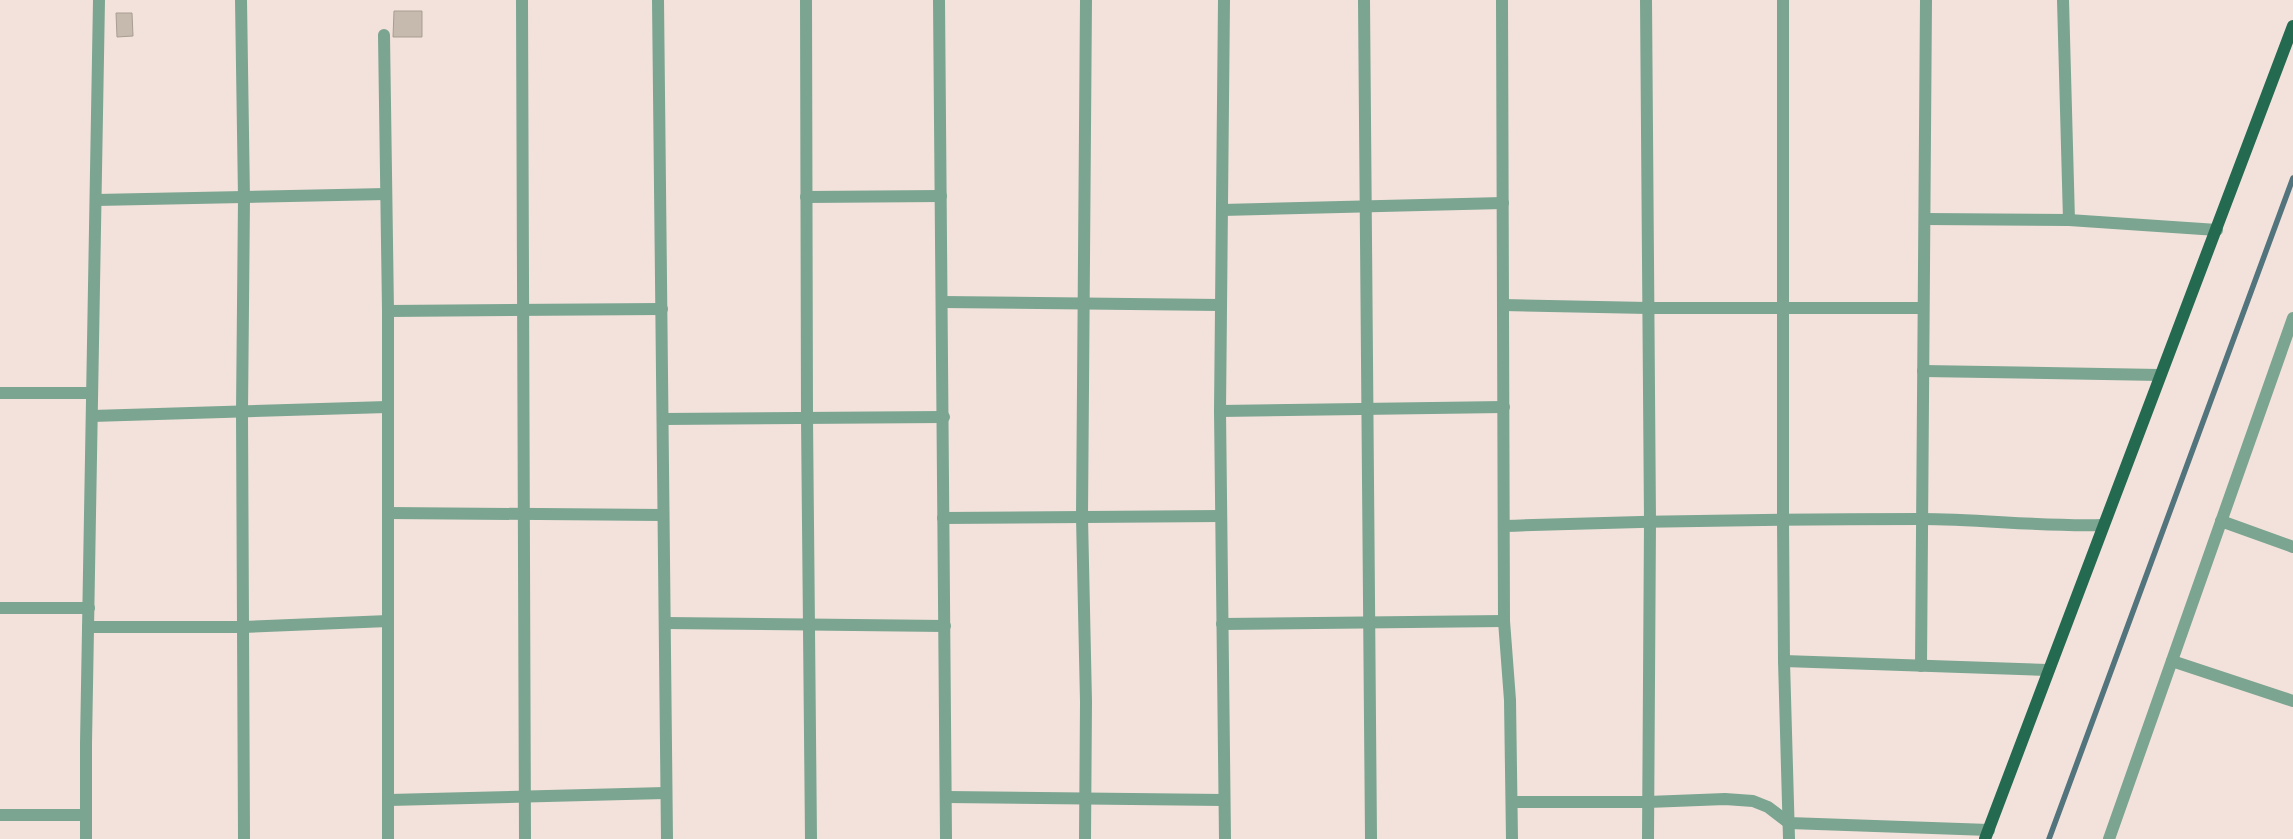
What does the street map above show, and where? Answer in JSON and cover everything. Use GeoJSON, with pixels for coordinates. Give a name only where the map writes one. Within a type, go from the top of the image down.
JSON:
{"type":"FeatureCollection","features":[{"type":"Feature","properties":{"kind":"main road"},"geometry":{"type":"LineString","coordinates":[[1987,835],[2293,26]]}},
{"type":"Feature","properties":{"kind":"street"},"geometry":{"type":"LineString","coordinates":[[86,839],[99,0]]}},
{"type":"Feature","properties":{"kind":"street"},"geometry":{"type":"LineString","coordinates":[[241,0],[244,198],[242,412],[244,839]]}},
{"type":"Feature","properties":{"kind":"street"},"geometry":{"type":"LineString","coordinates":[[522,0],[525,839]]}},
{"type":"Feature","properties":{"kind":"street"},"geometry":{"type":"LineString","coordinates":[[658,0],[665,623],[665,793],[667,839]]}},
{"type":"Feature","properties":{"kind":"street"},"geometry":{"type":"LineString","coordinates":[[806,0],[811,839]]}},
{"type":"Feature","properties":{"kind":"street"},"geometry":{"type":"LineString","coordinates":[[940,0],[946,839]]}},
{"type":"Feature","properties":{"kind":"street"},"geometry":{"type":"LineString","coordinates":[[1085,839],[1086,702],[1082,517],[1086,0]]}},
{"type":"Feature","properties":{"kind":"street"},"geometry":{"type":"LineString","coordinates":[[1224,0],[1220,411],[1224,839]]}},
{"type":"Feature","properties":{"kind":"street"},"geometry":{"type":"LineString","coordinates":[[1364,0],[1371,839]]}},
{"type":"Feature","properties":{"kind":"street"},"geometry":{"type":"LineString","coordinates":[[1502,0],[1504,621],[1510,700],[1512,839]]}},
{"type":"Feature","properties":{"kind":"street"},"geometry":{"type":"LineString","coordinates":[[1646,0],[1650,521],[1648,839]]}},
{"type":"Feature","properties":{"kind":"street"},"geometry":{"type":"LineString","coordinates":[[1783,0],[1784,661],[1789,839]]}},
{"type":"Feature","properties":{"kind":"street"},"geometry":{"type":"LineString","coordinates":[[1921,666],[1926,0]]}},
{"type":"Feature","properties":{"kind":"street"},"geometry":{"type":"LineString","coordinates":[[2063,0],[2068,220]]}},
{"type":"Feature","properties":{"kind":"street"},"geometry":{"type":"LineString","coordinates":[[384,35],[388,311],[388,839]]}},
{"type":"Feature","properties":{"kind":"street"},"geometry":{"type":"LineString","coordinates":[[96,200],[386,194]]}},
{"type":"Feature","properties":{"kind":"street"},"geometry":{"type":"LineString","coordinates":[[806,197],[941,196]]}},
{"type":"Feature","properties":{"kind":"street"},"geometry":{"type":"LineString","coordinates":[[1222,210],[1503,203]]}},
{"type":"Feature","properties":{"kind":"street"},"geometry":{"type":"LineString","coordinates":[[1925,219],[2068,220],[2217,230]]}},
{"type":"Feature","properties":{"kind":"street"},"geometry":{"type":"LineString","coordinates":[[942,302],[1221,305]]}},
{"type":"Feature","properties":{"kind":"street"},"geometry":{"type":"LineString","coordinates":[[1503,305],[1648,308],[1923,308]]}},
{"type":"Feature","properties":{"kind":"street"},"geometry":{"type":"LineString","coordinates":[[388,311],[662,309]]}},
{"type":"Feature","properties":{"kind":"street"},"geometry":{"type":"LineString","coordinates":[[2109,839],[2293,318]]}},
{"type":"Feature","properties":{"kind":"street"},"geometry":{"type":"LineString","coordinates":[[1923,372],[2160,375]]}},
{"type":"Feature","properties":{"kind":"street"},"geometry":{"type":"LineString","coordinates":[[0,393],[92,393]]}},
{"type":"Feature","properties":{"kind":"street"},"geometry":{"type":"LineString","coordinates":[[92,416],[387,407]]}},
{"type":"Feature","properties":{"kind":"street"},"geometry":{"type":"LineString","coordinates":[[1220,411],[1504,407]]}},
{"type":"Feature","properties":{"kind":"street"},"geometry":{"type":"LineString","coordinates":[[663,419],[944,417]]}},
{"type":"Feature","properties":{"kind":"street"},"geometry":{"type":"LineString","coordinates":[[388,513],[663,515]]}},
{"type":"Feature","properties":{"kind":"street"},"geometry":{"type":"LineString","coordinates":[[943,518],[1221,516]]}},
{"type":"Feature","properties":{"kind":"street"},"geometry":{"type":"LineString","coordinates":[[1504,526],[1650,521],[1923,519],[2072,526],[2103,525]]}},
{"type":"Feature","properties":{"kind":"street"},"geometry":{"type":"LineString","coordinates":[[2221,521],[2293,547]]}},
{"type":"Feature","properties":{"kind":"street"},"geometry":{"type":"LineString","coordinates":[[0,608],[89,608]]}},
{"type":"Feature","properties":{"kind":"street"},"geometry":{"type":"LineString","coordinates":[[1222,624],[1504,621]]}},
{"type":"Feature","properties":{"kind":"street"},"geometry":{"type":"LineString","coordinates":[[88,627],[242,628],[388,622]]}},
{"type":"Feature","properties":{"kind":"street"},"geometry":{"type":"LineString","coordinates":[[665,623],[945,626]]}},
{"type":"Feature","properties":{"kind":"street"},"geometry":{"type":"LineString","coordinates":[[1784,661],[2048,670]]}},
{"type":"Feature","properties":{"kind":"street"},"geometry":{"type":"LineString","coordinates":[[2172,661],[2293,702]]}},
{"type":"Feature","properties":{"kind":"street"},"geometry":{"type":"LineString","coordinates":[[389,800],[665,793]]}},
{"type":"Feature","properties":{"kind":"street"},"geometry":{"type":"LineString","coordinates":[[946,797],[1224,800]]}},
{"type":"Feature","properties":{"kind":"street"},"geometry":{"type":"LineString","coordinates":[[1512,802],[1648,802],[1725,799],[1753,801],[1768,807],[1789,823],[1987,835]]}},
{"type":"Feature","properties":{"kind":"street"},"geometry":{"type":"LineString","coordinates":[[0,815],[86,815]]}},
{"type":"Feature","properties":{"kind":"building"},"geometry":{"type":"Polygon","coordinates":[[[394,11],[422,11],[422,37],[393,37],[394,11]]]}},
{"type":"Feature","properties":{"kind":"building"},"geometry":{"type":"Polygon","coordinates":[[[116,13],[132,13],[133,36],[117,37],[116,13]]]}},
{"type":"Feature","properties":{"kind":"waterway"},"geometry":{"type":"LineString","coordinates":[[2049,839],[2293,178]]}}]}
